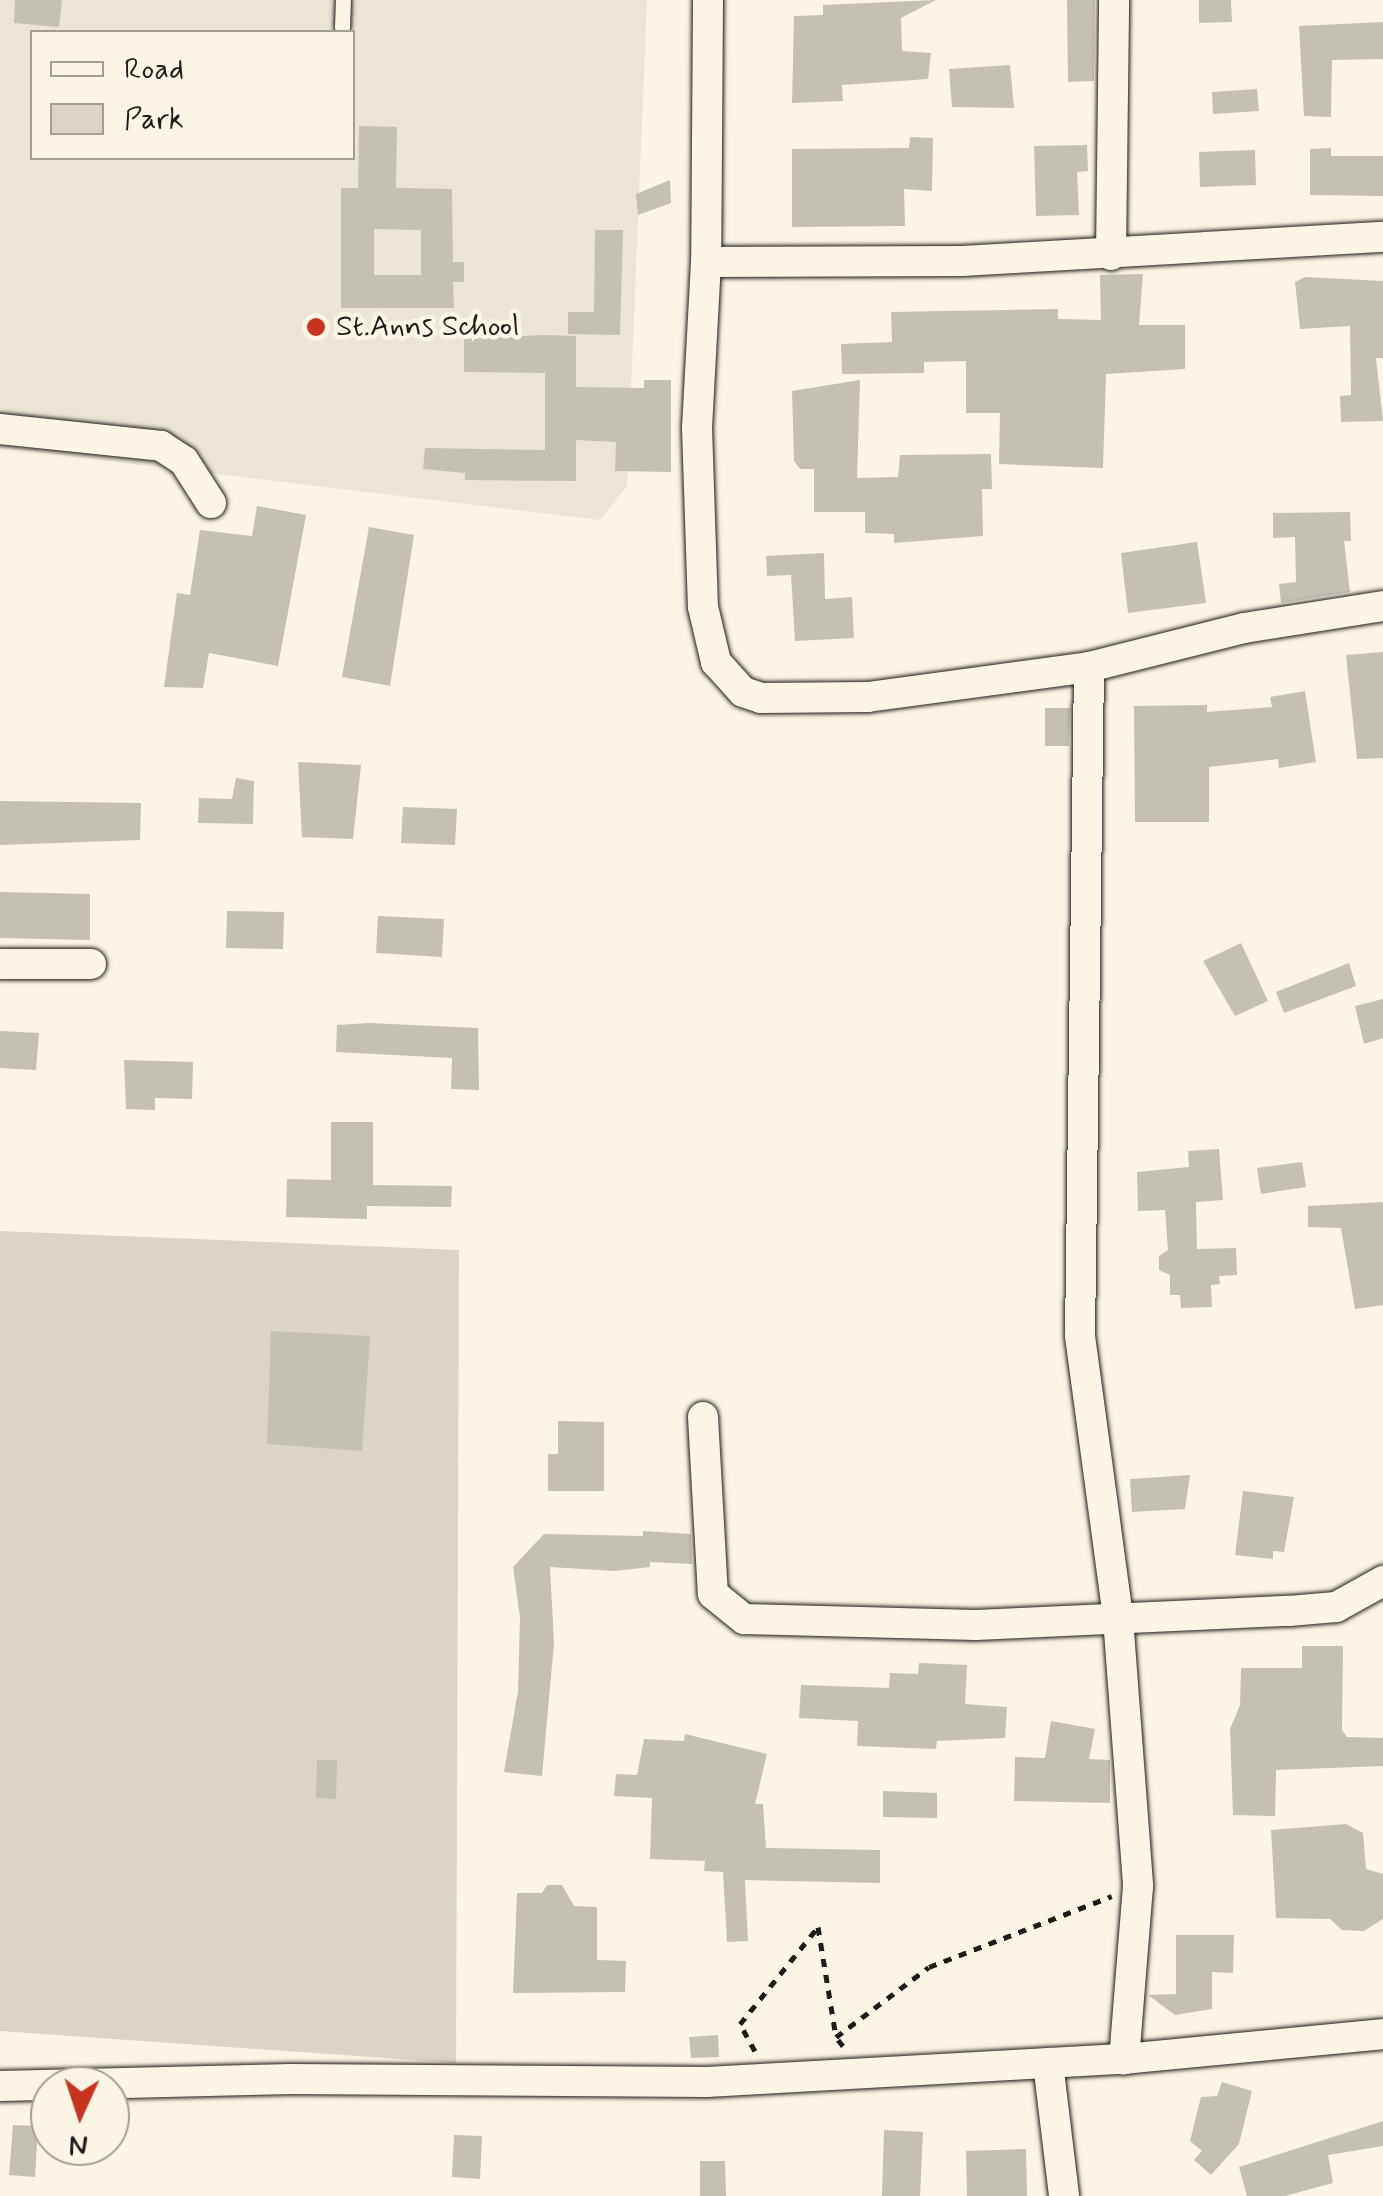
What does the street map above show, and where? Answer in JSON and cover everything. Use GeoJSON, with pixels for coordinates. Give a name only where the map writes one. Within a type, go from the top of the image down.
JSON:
{"type":"FeatureCollection","features":[{"type":"Feature","properties":{"kind":"street"},"geometry":{"type":"LineString","coordinates":[[708,0],[706,262],[696,428],[700,556],[708,638],[725,678],[761,698],[868,697],[1089,667],[1244,628],[1383,606]]}},
{"type":"Feature","properties":{"kind":"street"},"geometry":{"type":"LineString","coordinates":[[1111,254],[1114,0]]}},
{"type":"Feature","properties":{"kind":"street"},"geometry":{"type":"LineString","coordinates":[[706,262],[1111,254],[1383,237]]}},
{"type":"Feature","properties":{"kind":"street"},"geometry":{"type":"LineString","coordinates":[[0,430],[161,446],[184,461],[211,503]]}},
{"type":"Feature","properties":{"kind":"street"},"geometry":{"type":"LineString","coordinates":[[1089,667],[1080,1336],[1118,1618],[1138,1886],[1124,2058]]}},
{"type":"Feature","properties":{"kind":"street"},"geometry":{"type":"LineString","coordinates":[[0,964],[91,964]]}},
{"type":"Feature","properties":{"kind":"street"},"geometry":{"type":"LineString","coordinates":[[704,1417],[713,1594],[744,1619],[853,1626],[1336,1607],[1383,1580]]}},
{"type":"Feature","properties":{"kind":"street"},"geometry":{"type":"LineString","coordinates":[[0,2086],[770,2079],[1124,2058],[1383,2034]]}},
{"type":"Feature","properties":{"kind":"street"},"geometry":{"type":"LineString","coordinates":[[1048,2063],[1064,2196]]}},
{"type":"Feature","properties":{"kind":"lane"},"geometry":{"type":"LineString","coordinates":[[342,27],[343,0]]}},
{"type":"Feature","properties":{"kind":"path"},"geometry":{"type":"LineString","coordinates":[[836,2037],[929,1968],[1138,1886]]}},
{"type":"Feature","properties":{"kind":"path"},"geometry":{"type":"LineString","coordinates":[[770,2079],[740,2024],[818,1927],[836,2037],[866,2073]]}},
{"type":"Feature","properties":{"kind":"shaded area","name":"St.Anns School"},"geometry":{"type":"Polygon","coordinates":[[[0,0],[647,0],[627,486],[600,520],[0,448],[0,0]]]}},
{"type":"Feature","properties":{"kind":"green space"},"geometry":{"type":"Polygon","coordinates":[[[0,1231],[459,1250],[456,2063],[0,2031],[0,1231]]]}},
{"type":"Feature","properties":{"kind":"building"},"geometry":{"type":"Polygon","coordinates":[[[15,0],[62,0],[59,27],[14,23],[15,0]]]}},
{"type":"Feature","properties":{"kind":"building"},"geometry":{"type":"Polygon","coordinates":[[[936,0],[901,18],[902,51],[931,53],[928,79],[842,85],[843,101],[792,103],[794,16],[823,15],[823,5],[936,0]]]}},
{"type":"Feature","properties":{"kind":"building"},"geometry":{"type":"Polygon","coordinates":[[[1067,0],[1095,0],[1094,81],[1068,82],[1067,0]]]}},
{"type":"Feature","properties":{"kind":"building"},"geometry":{"type":"Polygon","coordinates":[[[1199,0],[1231,0],[1232,22],[1199,23],[1199,0]]]}},
{"type":"Feature","properties":{"kind":"building"},"geometry":{"type":"Polygon","coordinates":[[[1383,22],[1383,59],[1332,60],[1331,117],[1304,116],[1299,26],[1383,22]]]}},
{"type":"Feature","properties":{"kind":"building"},"geometry":{"type":"Polygon","coordinates":[[[1010,65],[1014,108],[952,107],[949,69],[1010,65]]]}},
{"type":"Feature","properties":{"kind":"building"},"geometry":{"type":"Polygon","coordinates":[[[1257,89],[1259,111],[1213,114],[1212,92],[1257,89]]]}},
{"type":"Feature","properties":{"kind":"building"},"geometry":{"type":"Polygon","coordinates":[[[359,126],[397,127],[396,188],[452,189],[453,262],[464,262],[464,282],[453,282],[454,308],[341,308],[341,188],[358,188],[359,126]],[[374,229],[374,275],[421,275],[421,230],[374,229]]]}},
{"type":"Feature","properties":{"kind":"building"},"geometry":{"type":"Polygon","coordinates":[[[910,137],[933,138],[932,191],[904,189],[905,226],[792,227],[792,149],[909,148],[910,137]]]}},
{"type":"Feature","properties":{"kind":"building"},"geometry":{"type":"Polygon","coordinates":[[[1087,145],[1088,171],[1077,172],[1079,215],[1036,216],[1034,146],[1087,145]]]}},
{"type":"Feature","properties":{"kind":"building"},"geometry":{"type":"Polygon","coordinates":[[[1331,148],[1331,156],[1383,156],[1383,196],[1310,195],[1310,149],[1331,148]]]}},
{"type":"Feature","properties":{"kind":"building"},"geometry":{"type":"Polygon","coordinates":[[[1255,150],[1256,185],[1200,187],[1199,152],[1255,150]]]}},
{"type":"Feature","properties":{"kind":"building"},"geometry":{"type":"Polygon","coordinates":[[[670,180],[671,203],[638,215],[636,194],[670,180]]]}},
{"type":"Feature","properties":{"kind":"building"},"geometry":{"type":"Polygon","coordinates":[[[595,230],[623,230],[620,335],[568,334],[568,312],[594,312],[595,230]]]}},
{"type":"Feature","properties":{"kind":"building"},"geometry":{"type":"Polygon","coordinates":[[[1143,274],[1139,325],[1185,325],[1185,369],[1106,374],[1103,468],[999,464],[1000,413],[966,413],[966,361],[924,362],[924,373],[842,374],[841,344],[892,342],[891,312],[1058,309],[1058,319],[1101,320],[1100,275],[1143,274]]]}},
{"type":"Feature","properties":{"kind":"building"},"geometry":{"type":"Polygon","coordinates":[[[1305,277],[1383,281],[1383,358],[1376,358],[1383,421],[1341,422],[1340,396],[1351,395],[1350,326],[1300,329],[1295,282],[1305,277]]]}},
{"type":"Feature","properties":{"kind":"building"},"geometry":{"type":"Polygon","coordinates":[[[576,336],[576,387],[644,388],[644,380],[671,380],[671,472],[615,471],[616,442],[576,440],[576,481],[465,480],[465,473],[423,469],[425,448],[545,450],[545,373],[464,372],[464,339],[576,336]]]}},
{"type":"Feature","properties":{"kind":"building"},"geometry":{"type":"Polygon","coordinates":[[[860,380],[857,478],[898,477],[900,455],[991,454],[992,489],[982,489],[983,536],[894,543],[894,534],[865,533],[865,512],[814,512],[814,469],[800,469],[794,461],[792,391],[860,380]]]}},
{"type":"Feature","properties":{"kind":"building"},"geometry":{"type":"Polygon","coordinates":[[[257,506],[306,515],[278,666],[209,653],[203,688],[164,687],[177,593],[190,595],[200,530],[252,536],[257,506]]]}},
{"type":"Feature","properties":{"kind":"building"},"geometry":{"type":"Polygon","coordinates":[[[1350,512],[1351,541],[1344,541],[1350,592],[1281,603],[1279,584],[1296,582],[1295,537],[1273,538],[1273,513],[1350,512]]]}},
{"type":"Feature","properties":{"kind":"building"},"geometry":{"type":"Polygon","coordinates":[[[369,527],[414,535],[390,686],[342,677],[369,527]]]}},
{"type":"Feature","properties":{"kind":"building"},"geometry":{"type":"Polygon","coordinates":[[[1197,542],[1206,603],[1128,613],[1121,553],[1197,542]]]}},
{"type":"Feature","properties":{"kind":"building"},"geometry":{"type":"Polygon","coordinates":[[[824,553],[825,599],[852,597],[854,638],[795,641],[791,575],[767,576],[766,556],[824,553]]]}},
{"type":"Feature","properties":{"kind":"building"},"geometry":{"type":"Polygon","coordinates":[[[1383,652],[1383,758],[1357,759],[1346,655],[1383,652]]]}},
{"type":"Feature","properties":{"kind":"building"},"geometry":{"type":"Polygon","coordinates":[[[1305,691],[1316,762],[1279,768],[1278,759],[1209,767],[1209,822],[1135,822],[1134,706],[1207,705],[1207,712],[1272,707],[1270,697],[1305,691]]]}},
{"type":"Feature","properties":{"kind":"building"},"geometry":{"type":"Polygon","coordinates":[[[1045,708],[1070,708],[1069,746],[1045,746],[1045,708]]]}},
{"type":"Feature","properties":{"kind":"building"},"geometry":{"type":"Polygon","coordinates":[[[298,762],[361,765],[353,839],[302,837],[298,762]]]}},
{"type":"Feature","properties":{"kind":"building"},"geometry":{"type":"Polygon","coordinates":[[[236,778],[254,781],[253,824],[198,823],[199,798],[232,799],[236,778]]]}},
{"type":"Feature","properties":{"kind":"building"},"geometry":{"type":"Polygon","coordinates":[[[0,801],[141,803],[140,840],[0,845],[0,801]]]}},
{"type":"Feature","properties":{"kind":"building"},"geometry":{"type":"Polygon","coordinates":[[[403,807],[457,809],[455,845],[401,843],[403,807]]]}},
{"type":"Feature","properties":{"kind":"building"},"geometry":{"type":"Polygon","coordinates":[[[0,892],[90,894],[90,940],[0,938],[0,892]]]}},
{"type":"Feature","properties":{"kind":"building"},"geometry":{"type":"Polygon","coordinates":[[[227,911],[284,912],[283,949],[226,948],[227,911]]]}},
{"type":"Feature","properties":{"kind":"building"},"geometry":{"type":"Polygon","coordinates":[[[378,916],[444,919],[442,957],[376,953],[378,916]]]}},
{"type":"Feature","properties":{"kind":"building"},"geometry":{"type":"Polygon","coordinates":[[[1241,943],[1268,1001],[1235,1016],[1203,961],[1241,943]]]}},
{"type":"Feature","properties":{"kind":"building"},"geometry":{"type":"Polygon","coordinates":[[[1349,963],[1356,986],[1284,1013],[1276,992],[1349,963]]]}},
{"type":"Feature","properties":{"kind":"building"},"geometry":{"type":"Polygon","coordinates":[[[1383,999],[1383,1038],[1364,1044],[1355,1006],[1383,999]]]}},
{"type":"Feature","properties":{"kind":"building"},"geometry":{"type":"Polygon","coordinates":[[[337,1025],[478,1028],[479,1090],[451,1089],[452,1058],[336,1052],[337,1025]]]}},
{"type":"Feature","properties":{"kind":"building"},"geometry":{"type":"Polygon","coordinates":[[[0,1031],[39,1033],[36,1070],[0,1068],[0,1031]]]}},
{"type":"Feature","properties":{"kind":"building"},"geometry":{"type":"Polygon","coordinates":[[[124,1060],[193,1062],[192,1099],[155,1098],[155,1110],[126,1109],[124,1060]]]}},
{"type":"Feature","properties":{"kind":"building"},"geometry":{"type":"Polygon","coordinates":[[[331,1122],[373,1122],[373,1185],[452,1186],[451,1207],[367,1206],[367,1219],[286,1217],[287,1179],[331,1180],[331,1122]]]}},
{"type":"Feature","properties":{"kind":"building"},"geometry":{"type":"Polygon","coordinates":[[[1219,1149],[1223,1200],[1196,1202],[1197,1249],[1236,1248],[1237,1275],[1219,1276],[1220,1284],[1211,1285],[1212,1307],[1181,1308],[1180,1295],[1170,1295],[1170,1275],[1159,1270],[1159,1256],[1168,1250],[1165,1210],[1138,1211],[1137,1172],[1189,1167],[1188,1151],[1219,1149]]]}},
{"type":"Feature","properties":{"kind":"building"},"geometry":{"type":"Polygon","coordinates":[[[1302,1162],[1306,1187],[1261,1194],[1257,1168],[1302,1162]]]}},
{"type":"Feature","properties":{"kind":"building"},"geometry":{"type":"Polygon","coordinates":[[[1383,1202],[1383,1305],[1355,1309],[1341,1228],[1308,1227],[1308,1206],[1383,1202]]]}},
{"type":"Feature","properties":{"kind":"building"},"geometry":{"type":"Polygon","coordinates":[[[271,1331],[370,1336],[362,1451],[267,1444],[271,1331]]]}},
{"type":"Feature","properties":{"kind":"building"},"geometry":{"type":"Polygon","coordinates":[[[558,1421],[604,1422],[604,1491],[548,1491],[548,1454],[558,1454],[558,1421]]]}},
{"type":"Feature","properties":{"kind":"building"},"geometry":{"type":"Polygon","coordinates":[[[1190,1475],[1185,1509],[1132,1512],[1130,1479],[1190,1475]]]}},
{"type":"Feature","properties":{"kind":"building"},"geometry":{"type":"Polygon","coordinates":[[[1243,1491],[1294,1497],[1284,1552],[1273,1551],[1273,1559],[1235,1555],[1243,1491]]]}},
{"type":"Feature","properties":{"kind":"building"},"geometry":{"type":"Polygon","coordinates":[[[643,1531],[691,1534],[692,1564],[650,1562],[650,1567],[615,1571],[550,1567],[554,1643],[542,1776],[504,1772],[518,1691],[520,1617],[513,1567],[544,1534],[643,1536],[643,1531]]]}},
{"type":"Feature","properties":{"kind":"building"},"geometry":{"type":"Polygon","coordinates":[[[1302,1646],[1343,1646],[1342,1730],[1347,1737],[1383,1738],[1383,1766],[1276,1770],[1275,1816],[1233,1815],[1230,1729],[1240,1705],[1241,1668],[1302,1668],[1302,1646]]]}},
{"type":"Feature","properties":{"kind":"building"},"geometry":{"type":"Polygon","coordinates":[[[919,1663],[967,1665],[965,1704],[1007,1707],[1005,1738],[937,1741],[936,1749],[857,1746],[858,1721],[799,1718],[801,1685],[889,1688],[890,1673],[918,1674],[919,1663]]]}},
{"type":"Feature","properties":{"kind":"building"},"geometry":{"type":"Polygon","coordinates":[[[1051,1721],[1095,1729],[1089,1759],[1110,1760],[1110,1803],[1014,1801],[1015,1757],[1045,1758],[1051,1721]]]}},
{"type":"Feature","properties":{"kind":"building"},"geometry":{"type":"Polygon","coordinates":[[[685,1734],[767,1754],[755,1804],[763,1804],[766,1848],[880,1850],[880,1883],[745,1880],[748,1941],[727,1942],[723,1872],[704,1871],[705,1861],[650,1859],[652,1798],[614,1796],[616,1774],[637,1775],[644,1739],[684,1741],[685,1734]]]}},
{"type":"Feature","properties":{"kind":"building"},"geometry":{"type":"Polygon","coordinates":[[[317,1760],[337,1760],[336,1799],[316,1798],[317,1760]]]}},
{"type":"Feature","properties":{"kind":"building"},"geometry":{"type":"Polygon","coordinates":[[[883,1791],[937,1793],[937,1818],[883,1817],[883,1791]]]}},
{"type":"Feature","properties":{"kind":"building"},"geometry":{"type":"Polygon","coordinates":[[[1346,1824],[1363,1833],[1366,1869],[1383,1874],[1383,1919],[1364,1931],[1342,1930],[1330,1919],[1276,1918],[1271,1830],[1346,1824]]]}},
{"type":"Feature","properties":{"kind":"building"},"geometry":{"type":"Polygon","coordinates":[[[547,1885],[562,1885],[574,1906],[597,1907],[597,1960],[626,1961],[625,1992],[513,1993],[517,1893],[542,1893],[547,1885]]]}},
{"type":"Feature","properties":{"kind":"building"},"geometry":{"type":"Polygon","coordinates":[[[1176,1935],[1234,1935],[1233,1973],[1212,1972],[1212,2009],[1175,2015],[1148,1995],[1176,1994],[1176,1935]]]}},
{"type":"Feature","properties":{"kind":"building"},"geometry":{"type":"Polygon","coordinates":[[[718,2035],[719,2057],[691,2058],[689,2037],[718,2035]]]}},
{"type":"Feature","properties":{"kind":"building"},"geometry":{"type":"Polygon","coordinates":[[[1222,2082],[1252,2091],[1239,2144],[1211,2175],[1194,2160],[1202,2151],[1190,2141],[1201,2097],[1217,2096],[1222,2082]]]}},
{"type":"Feature","properties":{"kind":"building"},"geometry":{"type":"Polygon","coordinates":[[[1383,2121],[1383,2146],[1328,2155],[1333,2183],[1285,2196],[1247,2196],[1239,2167],[1383,2121]]]}},
{"type":"Feature","properties":{"kind":"building"},"geometry":{"type":"Polygon","coordinates":[[[13,2125],[30,2126],[30,2166],[36,2166],[35,2177],[9,2175],[13,2125]]]}},
{"type":"Feature","properties":{"kind":"building"},"geometry":{"type":"Polygon","coordinates":[[[884,2130],[923,2132],[920,2196],[882,2196],[884,2130]]]}},
{"type":"Feature","properties":{"kind":"building"},"geometry":{"type":"Polygon","coordinates":[[[454,2135],[482,2136],[480,2179],[452,2177],[454,2135]]]}},
{"type":"Feature","properties":{"kind":"building"},"geometry":{"type":"Polygon","coordinates":[[[1026,2149],[1027,2196],[967,2196],[966,2151],[1026,2149]]]}},
{"type":"Feature","properties":{"kind":"building"},"geometry":{"type":"Polygon","coordinates":[[[700,2161],[725,2161],[726,2196],[700,2196],[700,2161]]]}},
{"type":"Feature","properties":{"kind":"place","name":"St.Anns School"},"geometry":{"type":"Point","coordinates":[316,327]}}]}
